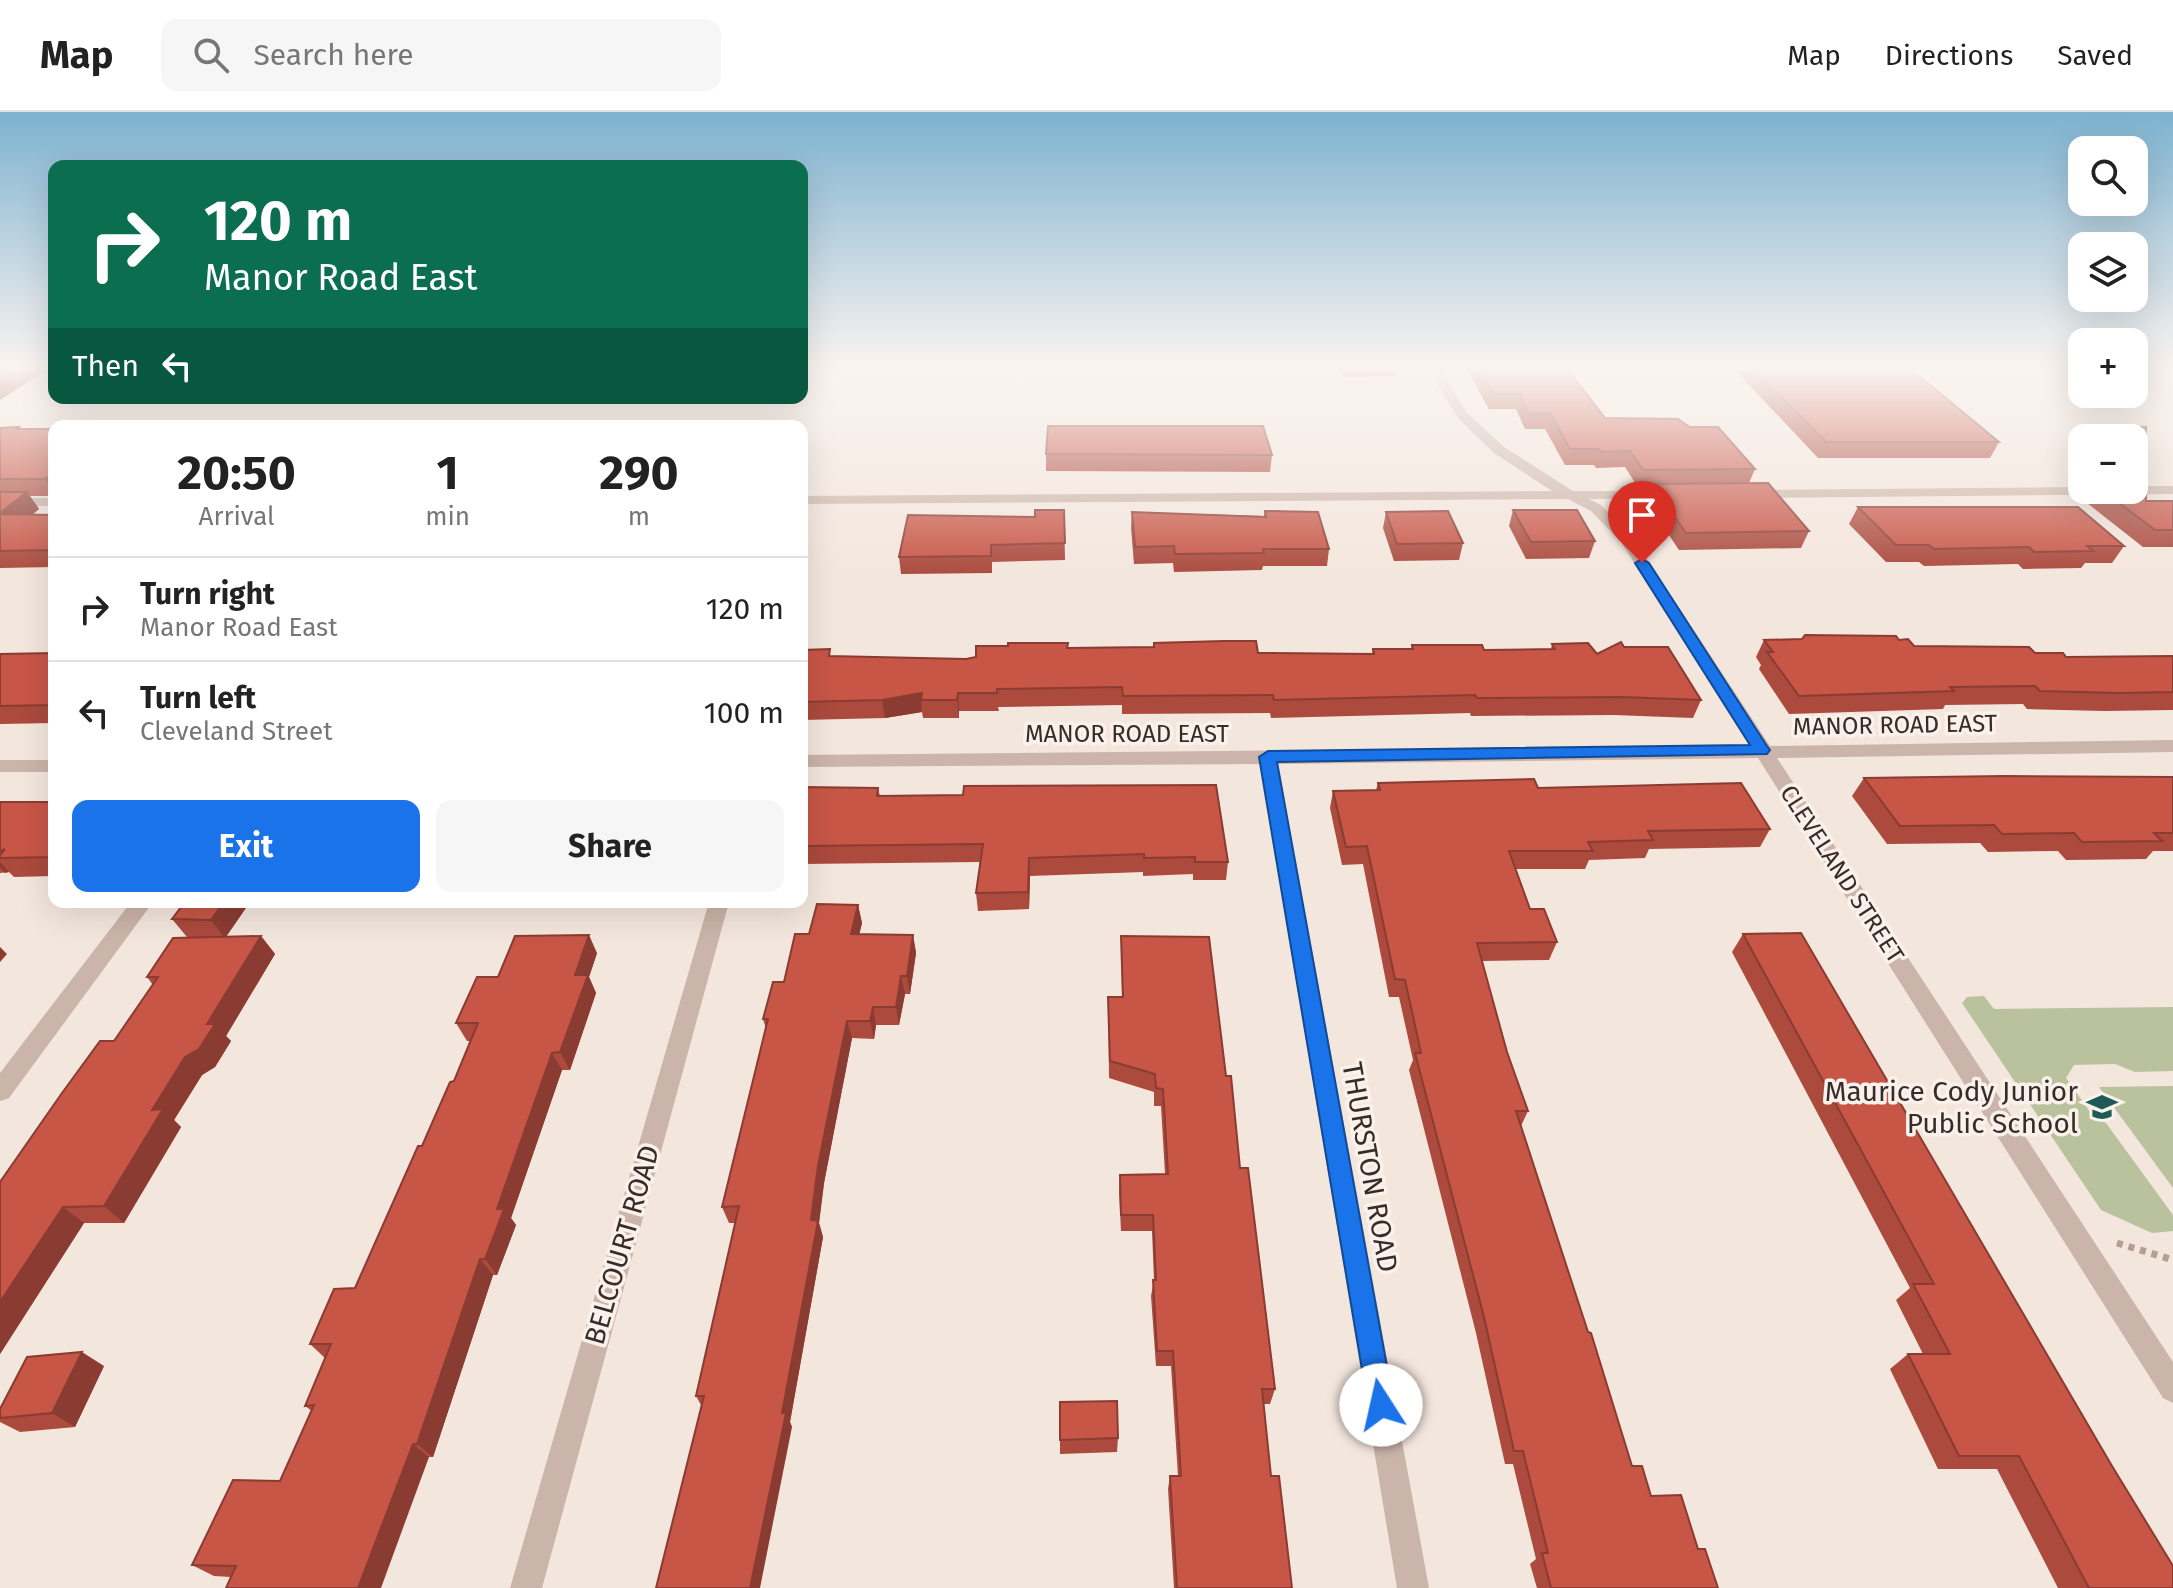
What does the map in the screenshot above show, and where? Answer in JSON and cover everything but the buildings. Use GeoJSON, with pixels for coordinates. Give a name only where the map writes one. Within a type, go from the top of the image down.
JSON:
{"type":"FeatureCollection","features":[{"type":"Feature","properties":{"kind":"street","name":"CLEVELAND STREET"},"geometry":{"type":"LineString","coordinates":[[1487,439],[1546,482],[1596,508],[1627,539],[2173,1388]]}},
{"type":"Feature","properties":{"kind":"street"},"geometry":{"type":"LineString","coordinates":[[1735,494],[2173,490]]}},
{"type":"Feature","properties":{"kind":"street"},"geometry":{"type":"LineString","coordinates":[[808,500],[1687,494]]}},
{"type":"Feature","properties":{"kind":"street"},"geometry":{"type":"LineString","coordinates":[[0,502],[48,502]]}},
{"type":"Feature","properties":{"kind":"street","name":"MANOR ROAD EAST"},"geometry":{"type":"LineString","coordinates":[[808,761],[2173,746]]}},
{"type":"Feature","properties":{"kind":"street","name":"THURSTON ROAD"},"geometry":{"type":"LineString","coordinates":[[1268,757],[1413,1588]]}},
{"type":"Feature","properties":{"kind":"street"},"geometry":{"type":"LineString","coordinates":[[0,766],[48,766]]}},
{"type":"Feature","properties":{"kind":"street"},"geometry":{"type":"LineString","coordinates":[[0,1091],[138,908]]}},
{"type":"Feature","properties":{"kind":"street","name":"BELCOURT ROAD"},"geometry":{"type":"LineString","coordinates":[[526,1588],[717,908]]}},
{"type":"Feature","properties":{"kind":"path"},"geometry":{"type":"LineString","coordinates":[[2116,1243],[2173,1260]]}},
{"type":"Feature","properties":{"kind":"green space"},"geometry":{"type":"Polygon","coordinates":[[[1984,996],[1994,1009],[2173,1007],[2173,1071],[2135,1072],[2115,1064],[2074,1065],[2066,1078],[2093,1116],[2106,1123],[2173,1215],[2173,1231],[2152,1233],[2101,1210],[1962,1003],[1967,997],[1984,996]]]}},
{"type":"Feature","properties":{"kind":"green space"},"geometry":{"type":"Polygon","coordinates":[[[2173,1086],[2173,1188],[2099,1087],[2173,1086]]]}},
{"type":"Feature","properties":{"kind":"place","name":"Maurice Cody Junior Public School"},"geometry":{"type":"Point","coordinates":[2102,1107]}},
{"type":"Feature","properties":{"kind":"route"},"geometry":{"type":"LineString","coordinates":[[1381,1405],[1268,757],[1761,750],[1642,563]]}}]}
